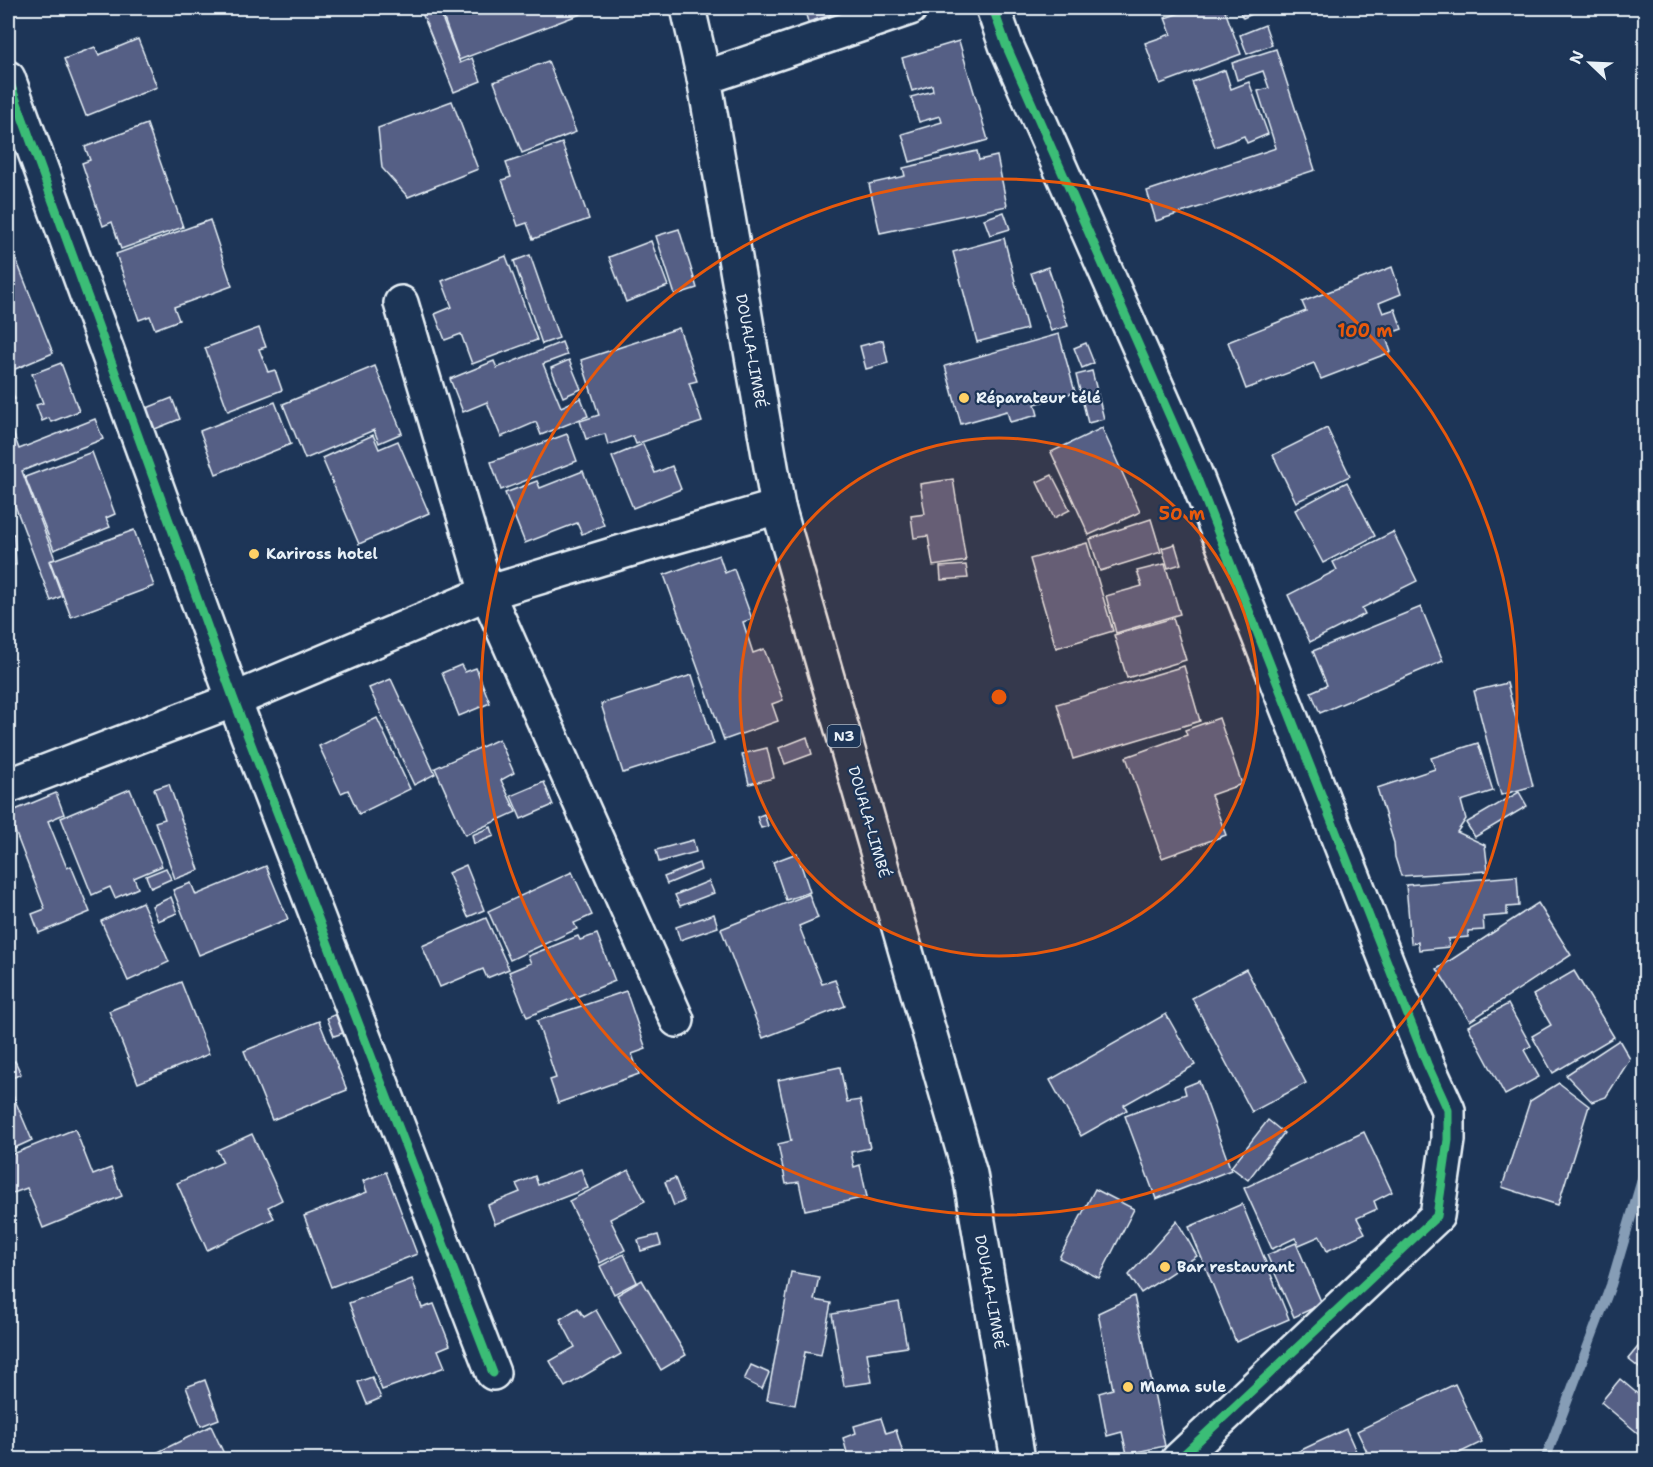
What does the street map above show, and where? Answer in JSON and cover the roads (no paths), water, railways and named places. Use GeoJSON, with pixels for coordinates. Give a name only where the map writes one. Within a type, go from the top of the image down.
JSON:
{"type":"FeatureCollection","features":[{"type":"Feature","properties":{"kind":"main road","name":"DOUALA-LIMBÉ"},"geometry":{"type":"LineString","coordinates":[[688,8],[704,78],[778,507],[970,1174],[1018,1460]]}},
{"type":"Feature","properties":{"kind":"main road"},"geometry":{"type":"LineString","coordinates":[[704,78],[910,8]]}},
{"type":"Feature","properties":{"kind":"main road"},"geometry":{"type":"LineString","coordinates":[[993,8],[1006,45],[1194,471],[1426,1064],[1448,1110],[1448,1140],[1437,1216],[1178,1460]]}},
{"type":"Feature","properties":{"kind":"main road"},"geometry":{"type":"LineString","coordinates":[[8,78],[234,700],[493,1373]]}},
{"type":"Feature","properties":{"kind":"main road"},"geometry":{"type":"LineString","coordinates":[[401,303],[487,593],[677,1020]]}},
{"type":"Feature","properties":{"kind":"main road"},"geometry":{"type":"LineString","coordinates":[[8,786],[234,700],[487,593],[778,507]]}},
{"type":"Feature","properties":{"kind":"waterway"},"geometry":{"type":"LineString","coordinates":[[1545,1460],[1611,1285],[1646,1166]]}},
{"type":"Feature","properties":{"kind":"place","name":"Réparateur télé"},"geometry":{"type":"Point","coordinates":[964,398]}},
{"type":"Feature","properties":{"kind":"place","name":"Kariross hotel"},"geometry":{"type":"Point","coordinates":[254,554]}},
{"type":"Feature","properties":{"kind":"place","name":"Bar restaurant"},"geometry":{"type":"Point","coordinates":[1165,1267]}},
{"type":"Feature","properties":{"kind":"place","name":"Mama sule"},"geometry":{"type":"Point","coordinates":[1128,1387]}}]}
